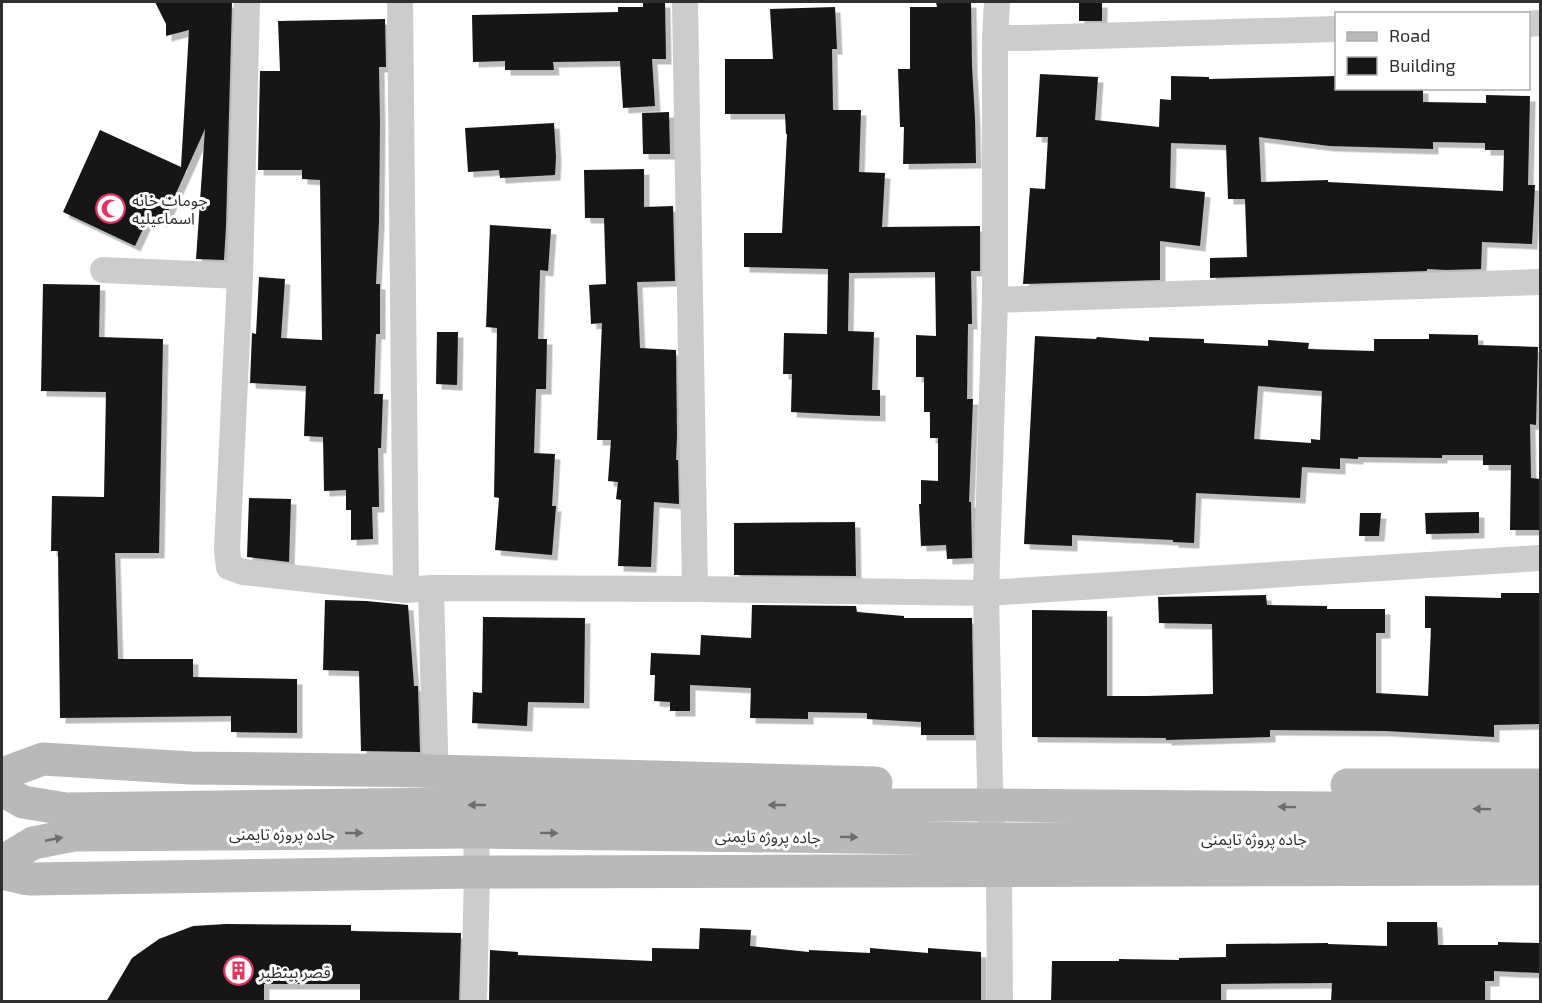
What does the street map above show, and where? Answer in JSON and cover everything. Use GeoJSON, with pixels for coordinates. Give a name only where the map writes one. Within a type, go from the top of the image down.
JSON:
{"type":"FeatureCollection","features":[{"type":"Feature","properties":{"kind":"main road","name":"جاده پروژه تایمنی"},"geometry":{"type":"LineString","coordinates":[[2,774],[43,759],[191,768],[435,771],[990,795],[1540,810]]}},
{"type":"Feature","properties":{"kind":"main road","name":"جاده پروژه تایمنی"},"geometry":{"type":"LineString","coordinates":[[2,790],[23,802],[66,809],[1540,785]]}},
{"type":"Feature","properties":{"kind":"main road","name":"جاده پروژه تایمنی"},"geometry":{"type":"LineString","coordinates":[[2,862],[33,843],[74,835],[476,832],[994,839],[1540,837]]}},
{"type":"Feature","properties":{"kind":"main road","name":"جاده پروژه تایمنی"},"geometry":{"type":"LineString","coordinates":[[2,873],[32,879],[477,872],[1540,869]]}},
{"type":"Feature","properties":{"kind":"street"},"geometry":{"type":"LineString","coordinates":[[247,2],[240,276],[227,549],[229,567],[243,572],[406,590],[431,588],[696,589],[986,593],[1540,558]]}},
{"type":"Feature","properties":{"kind":"street"},"geometry":{"type":"LineString","coordinates":[[400,2],[406,590]]}},
{"type":"Feature","properties":{"kind":"street"},"geometry":{"type":"LineString","coordinates":[[685,2],[696,589]]}},
{"type":"Feature","properties":{"kind":"street"},"geometry":{"type":"LineString","coordinates":[[997,2],[995,300],[986,593],[990,795],[999,871],[1000,1002]]}},
{"type":"Feature","properties":{"kind":"street"},"geometry":{"type":"LineString","coordinates":[[995,38],[1335,29]]}},
{"type":"Feature","properties":{"kind":"street"},"geometry":{"type":"LineString","coordinates":[[103,270],[240,276]]}},
{"type":"Feature","properties":{"kind":"street"},"geometry":{"type":"LineString","coordinates":[[995,300],[1540,282]]}},
{"type":"Feature","properties":{"kind":"street"},"geometry":{"type":"LineString","coordinates":[[431,588],[436,804]]}},
{"type":"Feature","properties":{"kind":"street"},"geometry":{"type":"LineString","coordinates":[[474,1002],[476,832]]}},
{"type":"Feature","properties":{"kind":"building"},"geometry":{"type":"Polygon","coordinates":[[[155,2],[232,2],[224,260],[196,259],[205,129],[163,222],[149,216],[135,246],[63,212],[100,130],[181,167],[189,30],[166,36],[166,24],[155,2]]]}},
{"type":"Feature","properties":{"kind":"building"},"geometry":{"type":"Polygon","coordinates":[[[643,2],[665,2],[666,59],[652,59],[655,106],[623,108],[620,61],[553,62],[554,70],[505,70],[505,61],[473,62],[472,15],[618,12],[618,7],[643,7],[643,2]]]}},
{"type":"Feature","properties":{"kind":"building"},"geometry":{"type":"Polygon","coordinates":[[[936,2],[971,2],[976,163],[903,164],[904,127],[900,127],[898,69],[910,69],[910,7],[937,7],[936,2]]]}},
{"type":"Feature","properties":{"kind":"building"},"geometry":{"type":"Polygon","coordinates":[[[1079,2],[1102,2],[1102,21],[1079,21],[1079,2]]]}},
{"type":"Feature","properties":{"kind":"building"},"geometry":{"type":"Polygon","coordinates":[[[835,7],[837,49],[832,49],[833,110],[861,110],[859,172],[885,173],[882,227],[980,226],[980,271],[971,271],[972,324],[968,324],[967,399],[973,399],[969,502],[971,502],[972,558],[947,559],[946,545],[921,546],[919,504],[921,504],[921,480],[938,481],[938,438],[930,438],[930,412],[924,412],[924,377],[916,377],[916,335],[936,336],[935,272],[849,273],[848,331],[874,332],[872,390],[880,390],[880,416],[791,412],[792,374],[783,374],[784,333],[827,334],[828,269],[744,267],[744,233],[782,233],[787,134],[785,114],[725,114],[725,59],[773,59],[770,9],[835,7]]]}},
{"type":"Feature","properties":{"kind":"building"},"geometry":{"type":"Polygon","coordinates":[[[385,19],[386,67],[379,67],[379,222],[376,284],[380,284],[380,334],[376,334],[374,394],[383,394],[381,448],[378,448],[379,507],[372,507],[373,539],[351,540],[351,510],[346,510],[346,490],[324,491],[323,437],[304,436],[306,386],[250,383],[252,333],[256,334],[259,277],[285,279],[281,338],[322,340],[320,180],[302,179],[302,170],[258,170],[260,71],[280,71],[278,21],[385,19]]]}},
{"type":"Feature","properties":{"kind":"building"},"geometry":{"type":"Polygon","coordinates":[[[1040,74],[1098,77],[1095,120],[1159,127],[1160,99],[1171,100],[1171,76],[1209,77],[1209,79],[1335,76],[1335,90],[1423,90],[1423,102],[1486,103],[1486,95],[1530,96],[1528,185],[1535,185],[1532,244],[1482,242],[1481,269],[1210,278],[1210,258],[1247,257],[1245,199],[1228,199],[1226,145],[1171,143],[1170,188],[1205,192],[1200,246],[1160,241],[1160,280],[1023,284],[1030,188],[1045,189],[1048,137],[1036,137],[1040,74]],[[1259,137],[1261,182],[1328,180],[1328,182],[1503,191],[1504,150],[1485,150],[1485,143],[1433,142],[1433,149],[1329,146],[1259,137]]]}},
{"type":"Feature","properties":{"kind":"building"},"geometry":{"type":"Polygon","coordinates":[[[669,112],[670,154],[643,154],[642,113],[669,112]]]}},
{"type":"Feature","properties":{"kind":"building"},"geometry":{"type":"Polygon","coordinates":[[[554,123],[555,175],[500,178],[499,170],[468,172],[465,128],[554,123]]]}},
{"type":"Feature","properties":{"kind":"building"},"geometry":{"type":"Polygon","coordinates":[[[644,169],[644,207],[673,206],[675,281],[637,282],[640,348],[676,350],[676,460],[678,460],[679,504],[654,502],[651,567],[618,566],[621,500],[616,499],[618,482],[608,481],[611,440],[597,440],[602,323],[591,324],[589,285],[606,284],[604,218],[585,218],[584,170],[644,169]]]}},
{"type":"Feature","properties":{"kind":"building"},"geometry":{"type":"Polygon","coordinates":[[[490,225],[551,229],[548,271],[540,270],[538,339],[547,339],[546,389],[536,389],[534,453],[555,454],[552,506],[556,506],[552,555],[495,550],[499,498],[494,497],[497,328],[486,327],[490,225]]]}},
{"type":"Feature","properties":{"kind":"building"},"geometry":{"type":"Polygon","coordinates":[[[43,284],[100,285],[99,337],[163,339],[159,553],[115,553],[118,659],[193,659],[193,677],[297,679],[297,733],[231,732],[231,716],[60,718],[58,551],[51,551],[52,496],[104,497],[106,392],[41,391],[43,284]]]}},
{"type":"Feature","properties":{"kind":"building"},"geometry":{"type":"Polygon","coordinates":[[[437,332],[458,332],[457,385],[436,384],[437,332]]]}},
{"type":"Feature","properties":{"kind":"building"},"geometry":{"type":"Polygon","coordinates":[[[1429,334],[1478,335],[1478,345],[1538,347],[1536,425],[1530,424],[1531,478],[1540,479],[1540,530],[1510,530],[1511,465],[1483,465],[1483,455],[1442,455],[1442,458],[1358,457],[1358,459],[1340,458],[1340,469],[1302,467],[1300,498],[1196,493],[1194,543],[1072,535],[1072,546],[1024,544],[1035,336],[1149,341],[1149,337],[1204,339],[1204,343],[1268,346],[1268,340],[1309,343],[1308,349],[1374,351],[1374,339],[1429,339],[1429,334]],[[1258,386],[1254,439],[1311,443],[1311,439],[1320,440],[1322,391],[1258,386]]]}},
{"type":"Feature","properties":{"kind":"building"},"geometry":{"type":"Polygon","coordinates":[[[249,498],[291,499],[289,562],[247,557],[249,498]]]}},
{"type":"Feature","properties":{"kind":"building"},"geometry":{"type":"Polygon","coordinates":[[[1479,512],[1479,533],[1426,534],[1425,513],[1479,512]]]}},
{"type":"Feature","properties":{"kind":"building"},"geometry":{"type":"Polygon","coordinates":[[[1360,513],[1381,513],[1379,536],[1359,536],[1360,513]]]}},
{"type":"Feature","properties":{"kind":"building"},"geometry":{"type":"Polygon","coordinates":[[[855,522],[856,576],[734,575],[734,523],[855,522]]]}},
{"type":"Feature","properties":{"kind":"building"},"geometry":{"type":"Polygon","coordinates":[[[1501,593],[1540,593],[1540,724],[1494,725],[1494,737],[1386,731],[1270,730],[1270,737],[1166,740],[1166,738],[1032,737],[1032,610],[1107,611],[1107,696],[1147,696],[1213,694],[1212,624],[1159,623],[1158,597],[1266,595],[1267,605],[1327,606],[1327,609],[1385,609],[1385,633],[1376,633],[1376,693],[1428,696],[1431,628],[1425,628],[1425,596],[1501,598],[1501,593]]]}},
{"type":"Feature","properties":{"kind":"building"},"geometry":{"type":"Polygon","coordinates":[[[325,600],[408,605],[414,686],[418,686],[420,752],[361,751],[359,671],[323,670],[325,600]]]}},
{"type":"Feature","properties":{"kind":"building"},"geometry":{"type":"Polygon","coordinates":[[[752,605],[856,606],[857,612],[904,616],[904,618],[972,618],[974,735],[921,735],[921,722],[867,719],[867,713],[808,712],[808,719],[750,718],[751,688],[690,685],[690,711],[670,711],[670,702],[654,701],[655,675],[650,675],[651,653],[700,655],[701,635],[751,638],[752,605]]]}},
{"type":"Feature","properties":{"kind":"building"},"geometry":{"type":"Polygon","coordinates":[[[483,617],[585,618],[584,703],[528,702],[527,726],[472,723],[473,692],[482,693],[483,617]]]}},
{"type":"Feature","properties":{"kind":"building"},"geometry":{"type":"Polygon","coordinates":[[[1387,922],[1437,922],[1438,945],[1498,945],[1498,942],[1540,943],[1540,973],[1494,971],[1494,981],[1485,981],[1485,1002],[1331,1002],[1332,983],[1221,984],[1221,1002],[1051,1002],[1052,961],[1179,960],[1179,958],[1226,957],[1226,944],[1328,943],[1387,946],[1387,922]]]}},
{"type":"Feature","properties":{"kind":"building","name":"قصر بینظیر"},"geometry":{"type":"Polygon","coordinates":[[[351,925],[351,931],[461,933],[459,1002],[360,1002],[360,984],[264,984],[264,1002],[106,1002],[132,958],[159,939],[193,926],[351,925]]]}},
{"type":"Feature","properties":{"kind":"building"},"geometry":{"type":"Polygon","coordinates":[[[700,928],[751,930],[750,946],[809,952],[809,950],[870,953],[870,948],[928,953],[928,948],[981,952],[981,1002],[489,1002],[490,950],[518,952],[518,955],[652,961],[652,948],[699,949],[700,928]]]}},
{"type":"Feature","properties":{"kind":"place","name":"جومات خانه اسماعيليه"},"geometry":{"type":"Point","coordinates":[111,208]}},
{"type":"Feature","properties":{"kind":"place","name":"قصر بینظیر"},"geometry":{"type":"Point","coordinates":[238,971]}}]}
